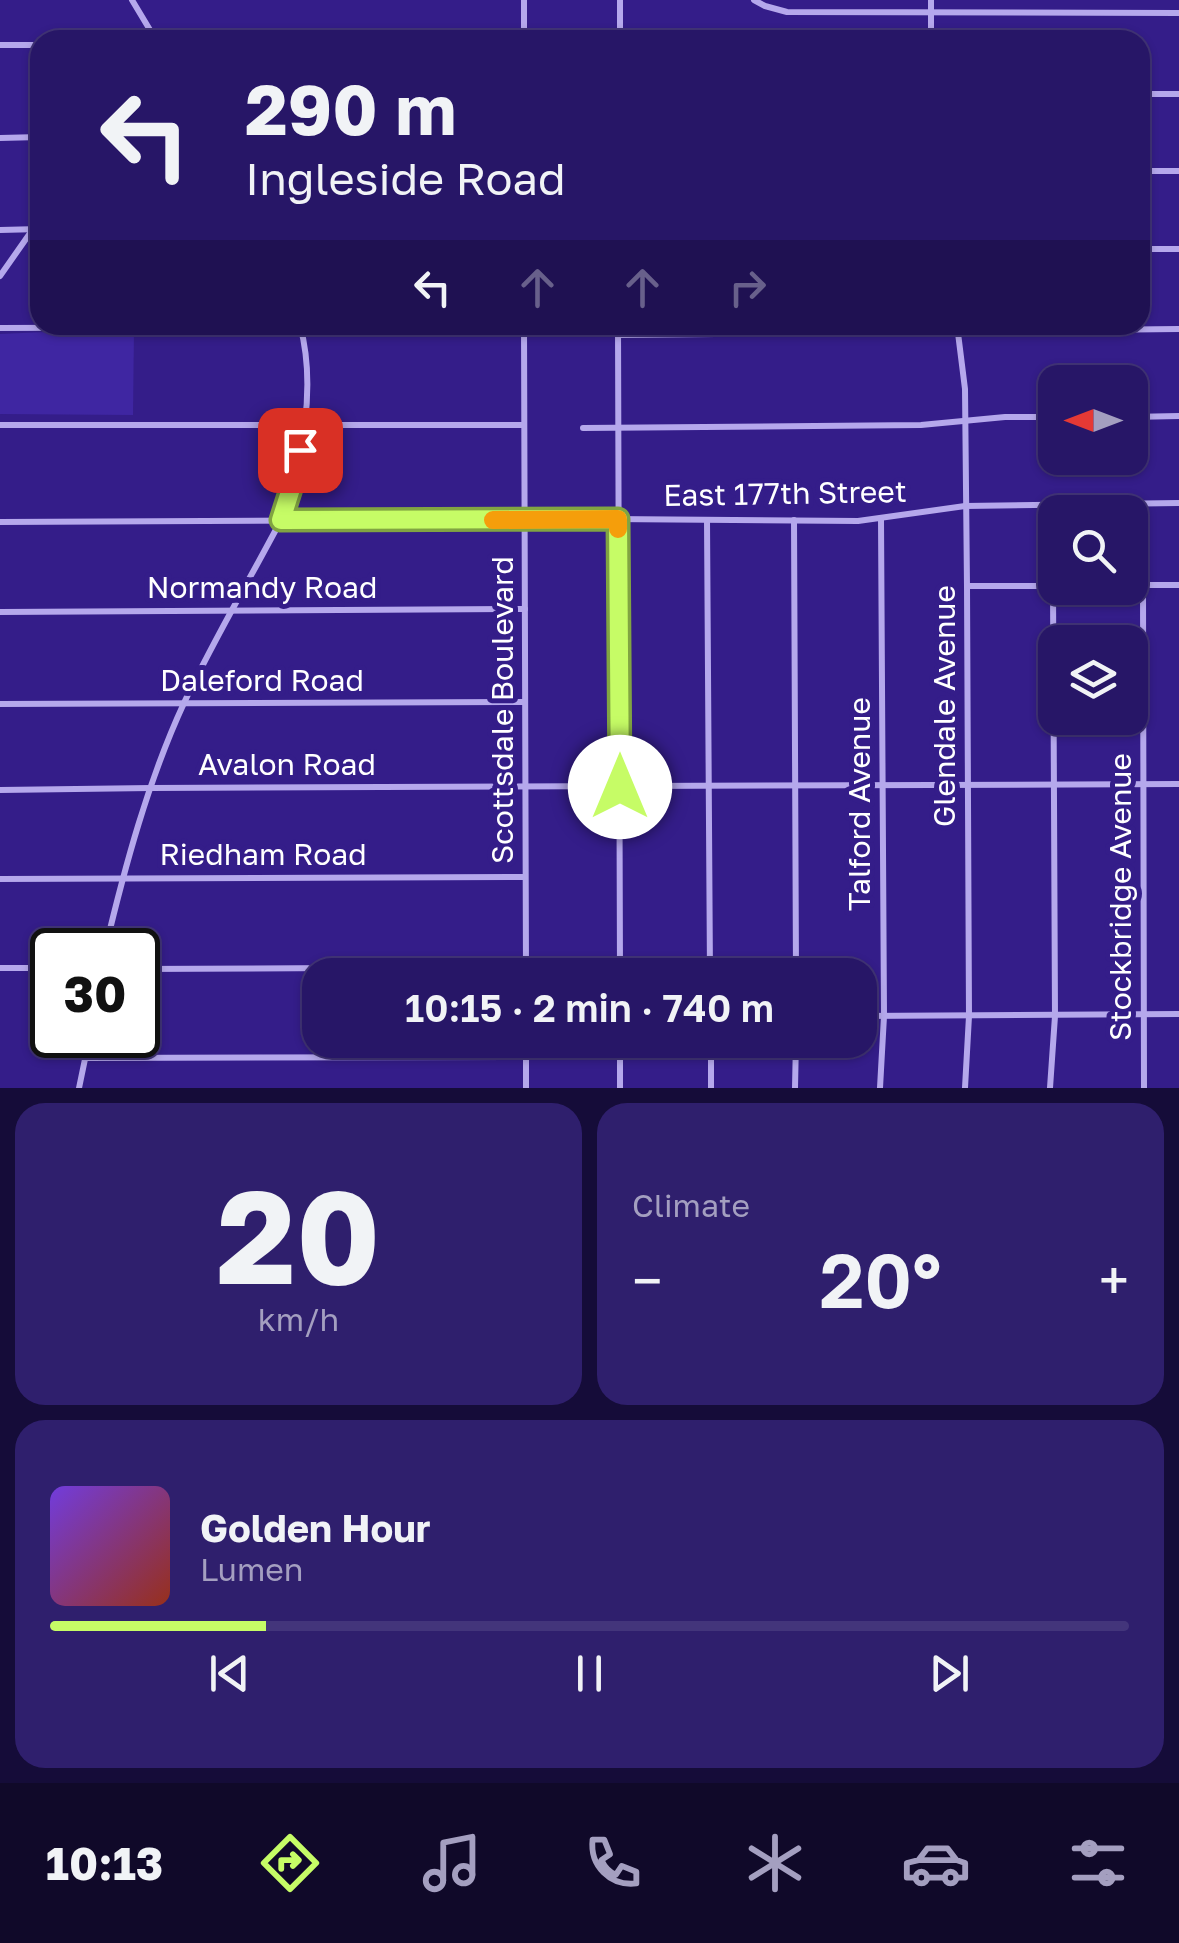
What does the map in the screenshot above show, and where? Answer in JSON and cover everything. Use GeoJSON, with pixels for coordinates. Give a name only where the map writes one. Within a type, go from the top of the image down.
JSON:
{"type":"FeatureCollection","features":[{"type":"Feature","properties":{"kind":"street"},"geometry":{"type":"LineString","coordinates":[[132,0],[150,30]]}},
{"type":"Feature","properties":{"kind":"street"},"geometry":{"type":"LineString","coordinates":[[524,0],[524,30]]}},
{"type":"Feature","properties":{"kind":"street"},"geometry":{"type":"LineString","coordinates":[[620,0],[620,30]]}},
{"type":"Feature","properties":{"kind":"street"},"geometry":{"type":"LineString","coordinates":[[754,0],[787,12],[1179,13]]}},
{"type":"Feature","properties":{"kind":"street"},"geometry":{"type":"LineString","coordinates":[[931,0],[931,30]]}},
{"type":"Feature","properties":{"kind":"street"},"geometry":{"type":"LineString","coordinates":[[0,45],[30,45]]}},
{"type":"Feature","properties":{"kind":"street"},"geometry":{"type":"LineString","coordinates":[[1150,94],[1179,94]]}},
{"type":"Feature","properties":{"kind":"street"},"geometry":{"type":"LineString","coordinates":[[0,138],[30,137]]}},
{"type":"Feature","properties":{"kind":"street"},"geometry":{"type":"LineString","coordinates":[[1150,171],[1179,171]]}},
{"type":"Feature","properties":{"kind":"street"},"geometry":{"type":"LineString","coordinates":[[0,230],[30,230]]}},
{"type":"Feature","properties":{"kind":"street"},"geometry":{"type":"LineString","coordinates":[[0,276],[30,238]]}},
{"type":"Feature","properties":{"kind":"street"},"geometry":{"type":"LineString","coordinates":[[1150,249],[1179,249]]}},
{"type":"Feature","properties":{"kind":"street"},"geometry":{"type":"LineString","coordinates":[[0,328],[30,328]]}},
{"type":"Feature","properties":{"kind":"street"},"geometry":{"type":"LineString","coordinates":[[1150,330],[1179,330]]}},
{"type":"Feature","properties":{"kind":"street"},"geometry":{"type":"LineString","coordinates":[[110,928],[150,788],[184,703],[281,520],[296,473],[303,426],[306,380],[301,335]]}},
{"type":"Feature","properties":{"kind":"street","name":"Scottsdale Boulevard"},"geometry":{"type":"LineString","coordinates":[[524,335],[526,958]]}},
{"type":"Feature","properties":{"kind":"street"},"geometry":{"type":"LineString","coordinates":[[618,335],[620,958]]}},
{"type":"Feature","properties":{"kind":"street","name":"Glendale Avenue"},"geometry":{"type":"LineString","coordinates":[[958,335],[965,389],[967,586],[969,1016],[965,1088]]}},
{"type":"Feature","properties":{"kind":"street"},"geometry":{"type":"LineString","coordinates":[[1148,416],[1179,416]]}},
{"type":"Feature","properties":{"kind":"street"},"geometry":{"type":"LineString","coordinates":[[583,428],[901,425],[1038,417]]}},
{"type":"Feature","properties":{"kind":"street"},"geometry":{"type":"LineString","coordinates":[[0,426],[524,424]]}},
{"type":"Feature","properties":{"kind":"street","name":"East 177th Street"},"geometry":{"type":"LineString","coordinates":[[0,522],[882,519],[965,506],[1179,503]]}},
{"type":"Feature","properties":{"kind":"street","name":"Talford Avenue"},"geometry":{"type":"LineString","coordinates":[[880,1088],[884,1016],[882,519]]}},
{"type":"Feature","properties":{"kind":"street"},"geometry":{"type":"LineString","coordinates":[[707,520],[710,958]]}},
{"type":"Feature","properties":{"kind":"street"},"geometry":{"type":"LineString","coordinates":[[794,520],[796,958]]}},
{"type":"Feature","properties":{"kind":"street"},"geometry":{"type":"LineString","coordinates":[[1148,585],[1179,584]]}},
{"type":"Feature","properties":{"kind":"street"},"geometry":{"type":"LineString","coordinates":[[967,586],[1038,586]]}},
{"type":"Feature","properties":{"kind":"street"},"geometry":{"type":"LineString","coordinates":[[1050,1088],[1055,1016],[1054,605]]}},
{"type":"Feature","properties":{"kind":"street","name":"Stockbridge Avenue"},"geometry":{"type":"LineString","coordinates":[[1143,605],[1144,1088]]}},
{"type":"Feature","properties":{"kind":"street","name":"Normandy Road"},"geometry":{"type":"LineString","coordinates":[[0,612],[524,609]]}},
{"type":"Feature","properties":{"kind":"street","name":"Daleford Road"},"geometry":{"type":"LineString","coordinates":[[0,704],[525,702]]}},
{"type":"Feature","properties":{"kind":"street","name":"Avalon Road"},"geometry":{"type":"LineString","coordinates":[[0,790],[1179,784]]}},
{"type":"Feature","properties":{"kind":"street","name":"Riedham Road"},"geometry":{"type":"LineString","coordinates":[[0,878],[526,877]]}},
{"type":"Feature","properties":{"kind":"street"},"geometry":{"type":"LineString","coordinates":[[0,968],[30,968]]}},
{"type":"Feature","properties":{"kind":"street"},"geometry":{"type":"LineString","coordinates":[[160,968],[302,969]]}},
{"type":"Feature","properties":{"kind":"street"},"geometry":{"type":"LineString","coordinates":[[877,1016],[1179,1014]]}},
{"type":"Feature","properties":{"kind":"street"},"geometry":{"type":"LineString","coordinates":[[79,1088],[86,1058]]}},
{"type":"Feature","properties":{"kind":"street"},"geometry":{"type":"LineString","coordinates":[[160,1058],[302,1058]]}},
{"type":"Feature","properties":{"kind":"street"},"geometry":{"type":"LineString","coordinates":[[526,1058],[526,1088]]}},
{"type":"Feature","properties":{"kind":"street"},"geometry":{"type":"LineString","coordinates":[[620,1058],[620,1088]]}},
{"type":"Feature","properties":{"kind":"street"},"geometry":{"type":"LineString","coordinates":[[711,1058],[711,1088]]}},
{"type":"Feature","properties":{"kind":"street"},"geometry":{"type":"LineString","coordinates":[[795,1088],[796,1058]]}},
{"type":"Feature","properties":{"kind":"shaded area"},"geometry":{"type":"Polygon","coordinates":[[[0,334],[134,335],[133,415],[0,414],[0,334]]]}},
{"type":"Feature","properties":{"kind":"slow traffic"},"geometry":{"type":"LineString","coordinates":[[493,520],[618,519],[618,529]]}},
{"type":"Feature","properties":{"kind":"route"},"geometry":{"type":"LineString","coordinates":[[300,450],[281,520],[618,519],[620,787]]}}]}
